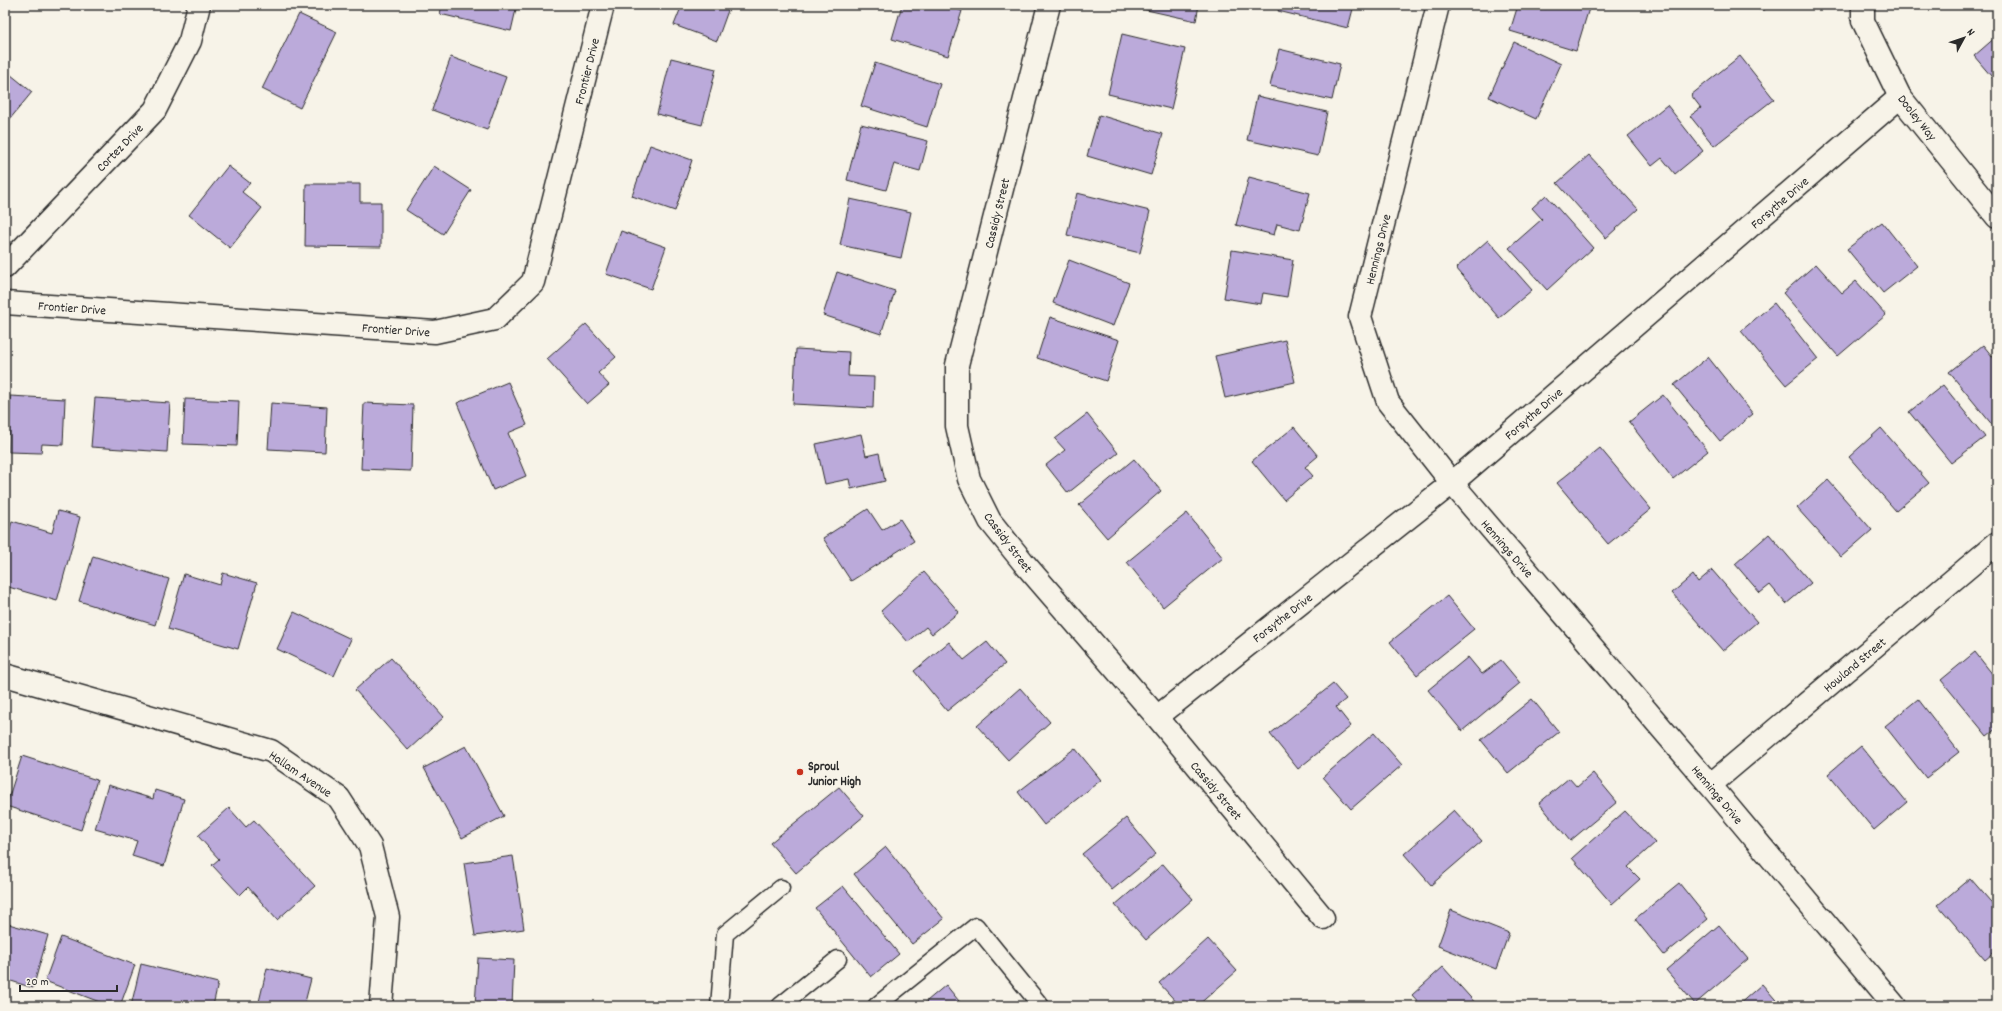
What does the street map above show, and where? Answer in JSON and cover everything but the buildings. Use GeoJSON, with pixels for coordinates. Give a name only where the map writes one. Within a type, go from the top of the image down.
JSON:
{"type":"FeatureCollection","features":[{"type":"Feature","properties":{"kind":"street","name":"Cortez Drive"},"geometry":{"type":"LineString","coordinates":[[8,257],[155,110],[190,41],[198,5]]}},
{"type":"Feature","properties":{"kind":"street","name":"Frontier Drive"},"geometry":{"type":"LineString","coordinates":[[5,302],[435,332],[495,319],[533,282],[603,5]]}},
{"type":"Feature","properties":{"kind":"street","name":"Cassidy Street"},"geometry":{"type":"LineString","coordinates":[[1049,5],[957,365],[957,426],[969,479],[990,521],[1023,562],[1157,717],[1324,918]]}},
{"type":"Feature","properties":{"kind":"street","name":"Hennings Drive"},"geometry":{"type":"LineString","coordinates":[[1438,5],[1360,317],[1388,402],[1452,483],[1710,785],[1895,1006]]}},
{"type":"Feature","properties":{"kind":"street","name":"Dooley Way"},"geometry":{"type":"LineString","coordinates":[[1863,5],[1863,21],[1900,97],[1997,217]]}},
{"type":"Feature","properties":{"kind":"street","name":"Forsythe Drive"},"geometry":{"type":"LineString","coordinates":[[1157,717],[1452,483],[1900,97]]}},
{"type":"Feature","properties":{"kind":"street","name":"Howland Street"},"geometry":{"type":"LineString","coordinates":[[1710,785],[1997,543]]}},
{"type":"Feature","properties":{"kind":"street","name":"Hallam Avenue"},"geometry":{"type":"LineString","coordinates":[[5,675],[271,751],[339,798],[370,846],[388,917],[381,1006]]}},
{"type":"Feature","properties":{"kind":"lane"},"geometry":{"type":"LineString","coordinates":[[719,1006],[725,934],[781,888]]}},
{"type":"Feature","properties":{"kind":"lane"},"geometry":{"type":"LineString","coordinates":[[876,1006],[976,926],[1041,1006]]}},
{"type":"Feature","properties":{"kind":"lane"},"geometry":{"type":"LineString","coordinates":[[780,1006],[838,959]]}},
{"type":"Feature","properties":{"kind":"place","name":"Sproul Junior High"},"geometry":{"type":"Point","coordinates":[800,772]}}]}
